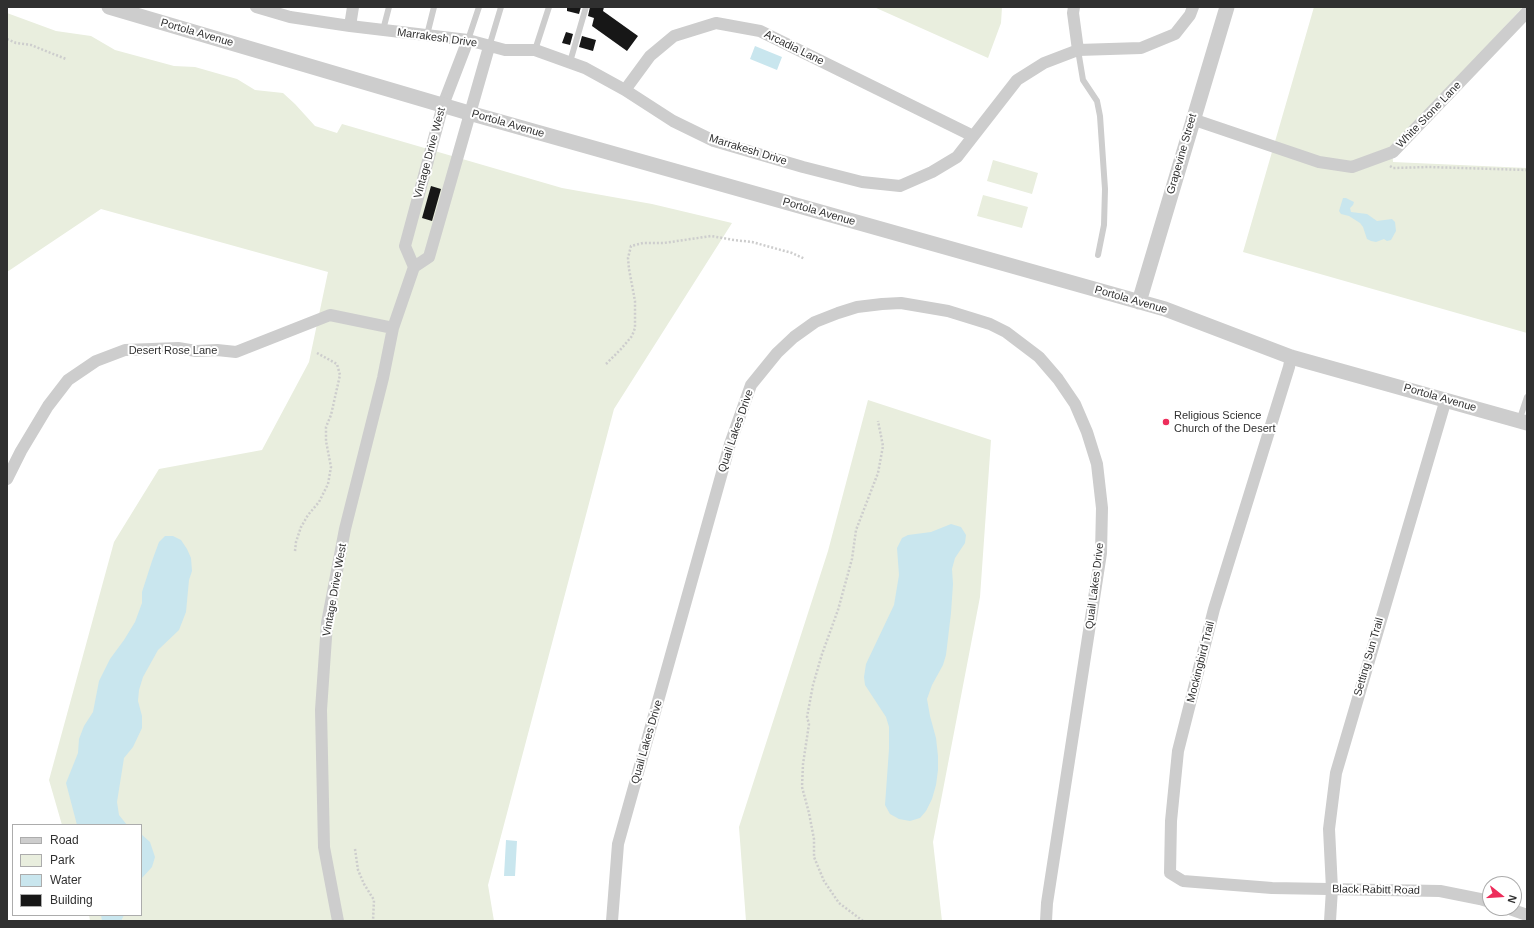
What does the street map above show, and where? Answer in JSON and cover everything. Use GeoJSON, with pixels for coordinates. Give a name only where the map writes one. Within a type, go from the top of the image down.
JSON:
{"type":"FeatureCollection","features":[{"type":"Feature","properties":{"kind":"street","name":"Portola Avenue"},"geometry":{"type":"LineString","coordinates":[[109,7],[469,113],[1165,309],[1291,357],[1523,422]]}},
{"type":"Feature","properties":{"kind":"street","name":"Marrakesh Drive"},"geometry":{"type":"LineString","coordinates":[[256,7],[277,10],[290,17],[350,26],[468,40],[489,47],[505,50],[535,50],[585,68],[625,90],[672,121],[714,141],[803,167],[862,182],[900,186],[932,172],[957,157],[1018,80],[1044,63],[1078,50],[1141,48],[1175,34],[1190,15],[1193,7]]}},
{"type":"Feature","properties":{"kind":"street"},"geometry":{"type":"LineString","coordinates":[[350,26],[353,7]]}},
{"type":"Feature","properties":{"kind":"street"},"geometry":{"type":"LineString","coordinates":[[1074,7],[1073,13],[1078,50]]}},
{"type":"Feature","properties":{"kind":"street","name":"Grapevine Street"},"geometry":{"type":"LineString","coordinates":[[1139,302],[1192,119],[1227,7]]}},
{"type":"Feature","properties":{"kind":"street","name":"White Stone Lane"},"geometry":{"type":"LineString","coordinates":[[1192,119],[1319,162],[1352,167],[1394,152],[1527,12]]}},
{"type":"Feature","properties":{"kind":"street","name":"Arcadia Lane"},"geometry":{"type":"LineString","coordinates":[[625,90],[650,56],[674,36],[716,23],[760,31],[973,136]]}},
{"type":"Feature","properties":{"kind":"street","name":"Vintage Drive West"},"geometry":{"type":"LineString","coordinates":[[338,921],[324,847],[321,710],[327,623],[345,529],[383,378],[393,328],[414,267],[405,246],[443,105],[468,40]]}},
{"type":"Feature","properties":{"kind":"street"},"geometry":{"type":"LineString","coordinates":[[414,267],[429,257],[489,47]]}},
{"type":"Feature","properties":{"kind":"street","name":"Quail Lakes Drive"},"geometry":{"type":"LineString","coordinates":[[612,921],[618,844],[730,444],[751,385],[782,348],[794,337],[815,322],[857,307],[901,303],[948,311],[990,324],[1006,332],[1039,357],[1058,379],[1075,404],[1087,432],[1097,464],[1102,508],[1102,553],[1046,921]]}},
{"type":"Feature","properties":{"kind":"street","name":"Desert Rose Lane"},"geometry":{"type":"LineString","coordinates":[[7,480],[21,451],[48,406],[68,380],[96,361],[125,350],[178,348],[196,351],[217,350],[236,352],[330,315],[393,328]]}},
{"type":"Feature","properties":{"kind":"street","name":"Mockingbird Trail"},"geometry":{"type":"LineString","coordinates":[[1272,888],[1183,881],[1170,873],[1171,821],[1179,744],[1214,609],[1291,357]]}},
{"type":"Feature","properties":{"kind":"street","name":"Setting Sun Trail"},"geometry":{"type":"LineString","coordinates":[[1330,921],[1332,889],[1329,829],[1336,773],[1446,400]]}},
{"type":"Feature","properties":{"kind":"street","name":"Black Rabitt Road"},"geometry":{"type":"LineString","coordinates":[[1272,888],[1440,891],[1482,900]]}},
{"type":"Feature","properties":{"kind":"lane"},"geometry":{"type":"LineString","coordinates":[[383,30],[389,7]]}},
{"type":"Feature","properties":{"kind":"lane"},"geometry":{"type":"LineString","coordinates":[[427,35],[434,7]]}},
{"type":"Feature","properties":{"kind":"lane"},"geometry":{"type":"LineString","coordinates":[[468,40],[479,7]]}},
{"type":"Feature","properties":{"kind":"lane"},"geometry":{"type":"LineString","coordinates":[[489,47],[501,7]]}},
{"type":"Feature","properties":{"kind":"lane"},"geometry":{"type":"LineString","coordinates":[[535,50],[549,7]]}},
{"type":"Feature","properties":{"kind":"lane"},"geometry":{"type":"LineString","coordinates":[[570,62],[586,7]]}},
{"type":"Feature","properties":{"kind":"lane"},"geometry":{"type":"LineString","coordinates":[[1078,50],[1083,80],[1097,101],[1100,116],[1105,189],[1105,218],[1098,255]]}},
{"type":"Feature","properties":{"kind":"lane"},"geometry":{"type":"LineString","coordinates":[[1523,422],[1527,396]]}},
{"type":"Feature","properties":{"kind":"path"},"geometry":{"type":"LineString","coordinates":[[7,39],[16,43],[31,45],[66,59]]}},
{"type":"Feature","properties":{"kind":"path"},"geometry":{"type":"LineString","coordinates":[[1379,157],[1393,168],[1429,167],[1527,170]]}},
{"type":"Feature","properties":{"kind":"path"},"geometry":{"type":"LineString","coordinates":[[606,364],[632,336],[635,328],[635,301],[628,258],[631,246],[643,243],[664,243],[711,236],[752,242],[792,253],[805,259]]}},
{"type":"Feature","properties":{"kind":"path"},"geometry":{"type":"LineString","coordinates":[[295,551],[296,542],[301,527],[308,515],[319,502],[328,484],[331,467],[326,441],[326,427],[331,415],[340,375],[338,364],[317,353]]}},
{"type":"Feature","properties":{"kind":"path"},"geometry":{"type":"LineString","coordinates":[[863,921],[839,903],[824,881],[814,857],[814,839],[802,787],[809,724],[807,717],[813,685],[822,654],[838,610],[852,559],[856,530],[878,473],[883,446],[878,421]]}},
{"type":"Feature","properties":{"kind":"path"},"geometry":{"type":"LineString","coordinates":[[355,849],[358,870],[364,884],[374,900],[372,921]]}},
{"type":"Feature","properties":{"kind":"green space"},"geometry":{"type":"Polygon","coordinates":[[[874,7],[1002,7],[1001,23],[988,58],[874,7]]]}},
{"type":"Feature","properties":{"kind":"green space"},"geometry":{"type":"Polygon","coordinates":[[[1314,7],[1523,7],[1392,149],[1393,162],[1527,168],[1527,333],[1243,252],[1314,7]]]}},
{"type":"Feature","properties":{"kind":"green space"},"geometry":{"type":"Polygon","coordinates":[[[7,13],[56,31],[91,36],[115,50],[174,66],[195,67],[237,79],[255,90],[283,93],[315,126],[337,133],[342,124],[562,188],[652,204],[732,223],[614,409],[488,885],[494,921],[90,921],[89,916],[142,916],[142,824],[62,824],[49,780],[114,542],[159,469],[262,450],[309,362],[328,272],[101,209],[7,272],[7,13]]]}},
{"type":"Feature","properties":{"kind":"green space"},"geometry":{"type":"Polygon","coordinates":[[[993,160],[1038,173],[1032,194],[987,181],[993,160]]]}},
{"type":"Feature","properties":{"kind":"green space"},"geometry":{"type":"Polygon","coordinates":[[[983,195],[1028,207],[1022,228],[977,216],[983,195]]]}},
{"type":"Feature","properties":{"kind":"green space"},"geometry":{"type":"Polygon","coordinates":[[[868,400],[991,440],[980,597],[933,842],[942,921],[746,921],[739,827],[828,551],[868,400]]]}},
{"type":"Feature","properties":{"kind":"water"},"geometry":{"type":"Polygon","coordinates":[[[755,46],[782,57],[777,70],[750,59],[755,46]]]}},
{"type":"Feature","properties":{"kind":"water"},"geometry":{"type":"Polygon","coordinates":[[[1343,198],[1354,202],[1350,208],[1351,212],[1367,214],[1377,221],[1392,219],[1395,222],[1396,231],[1391,240],[1387,241],[1384,239],[1376,242],[1367,239],[1360,223],[1349,216],[1341,214],[1339,211],[1343,198]]]}},
{"type":"Feature","properties":{"kind":"water"},"geometry":{"type":"Polygon","coordinates":[[[951,524],[961,527],[966,535],[965,543],[955,558],[952,569],[953,584],[951,613],[946,655],[943,665],[932,685],[927,699],[936,738],[938,756],[936,785],[932,799],[926,811],[920,818],[910,821],[899,819],[890,814],[885,805],[889,727],[886,717],[865,685],[864,677],[866,664],[894,605],[899,575],[897,548],[902,538],[908,535],[931,532],[951,524]]]}},
{"type":"Feature","properties":{"kind":"water"},"geometry":{"type":"Polygon","coordinates":[[[165,536],[173,536],[181,540],[191,558],[192,571],[189,580],[186,612],[179,630],[158,650],[143,677],[139,690],[138,701],[142,716],[142,728],[133,747],[124,758],[117,802],[119,815],[126,824],[77,824],[66,783],[78,753],[79,739],[84,726],[93,712],[99,681],[110,659],[135,622],[142,603],[142,592],[159,542],[165,536]]]}},
{"type":"Feature","properties":{"kind":"water"},"geometry":{"type":"Polygon","coordinates":[[[142,835],[150,842],[155,857],[152,867],[142,878],[142,835]]]}},
{"type":"Feature","properties":{"kind":"water"},"geometry":{"type":"Polygon","coordinates":[[[506,840],[517,841],[515,876],[504,876],[506,840]]]}},
{"type":"Feature","properties":{"kind":"water"},"geometry":{"type":"Polygon","coordinates":[[[101,916],[124,916],[121,921],[102,921],[101,916]]]}},
{"type":"Feature","properties":{"kind":"building"},"geometry":{"type":"Polygon","coordinates":[[[567,7],[581,7],[579,14],[567,11],[567,7]]]}},
{"type":"Feature","properties":{"kind":"building"},"geometry":{"type":"Polygon","coordinates":[[[590,7],[604,7],[603,11],[638,36],[627,51],[592,26],[594,18],[588,16],[590,7]]]}},
{"type":"Feature","properties":{"kind":"building"},"geometry":{"type":"Polygon","coordinates":[[[566,32],[573,34],[570,45],[562,43],[566,32]]]}},
{"type":"Feature","properties":{"kind":"building"},"geometry":{"type":"Polygon","coordinates":[[[582,36],[596,40],[593,51],[579,47],[582,36]]]}},
{"type":"Feature","properties":{"kind":"building"},"geometry":{"type":"Polygon","coordinates":[[[431,186],[441,189],[432,221],[422,218],[431,186]]]}},
{"type":"Feature","properties":{"kind":"place","name":"Religious Science Church of the Desert"},"geometry":{"type":"Point","coordinates":[1166,422]}}]}
